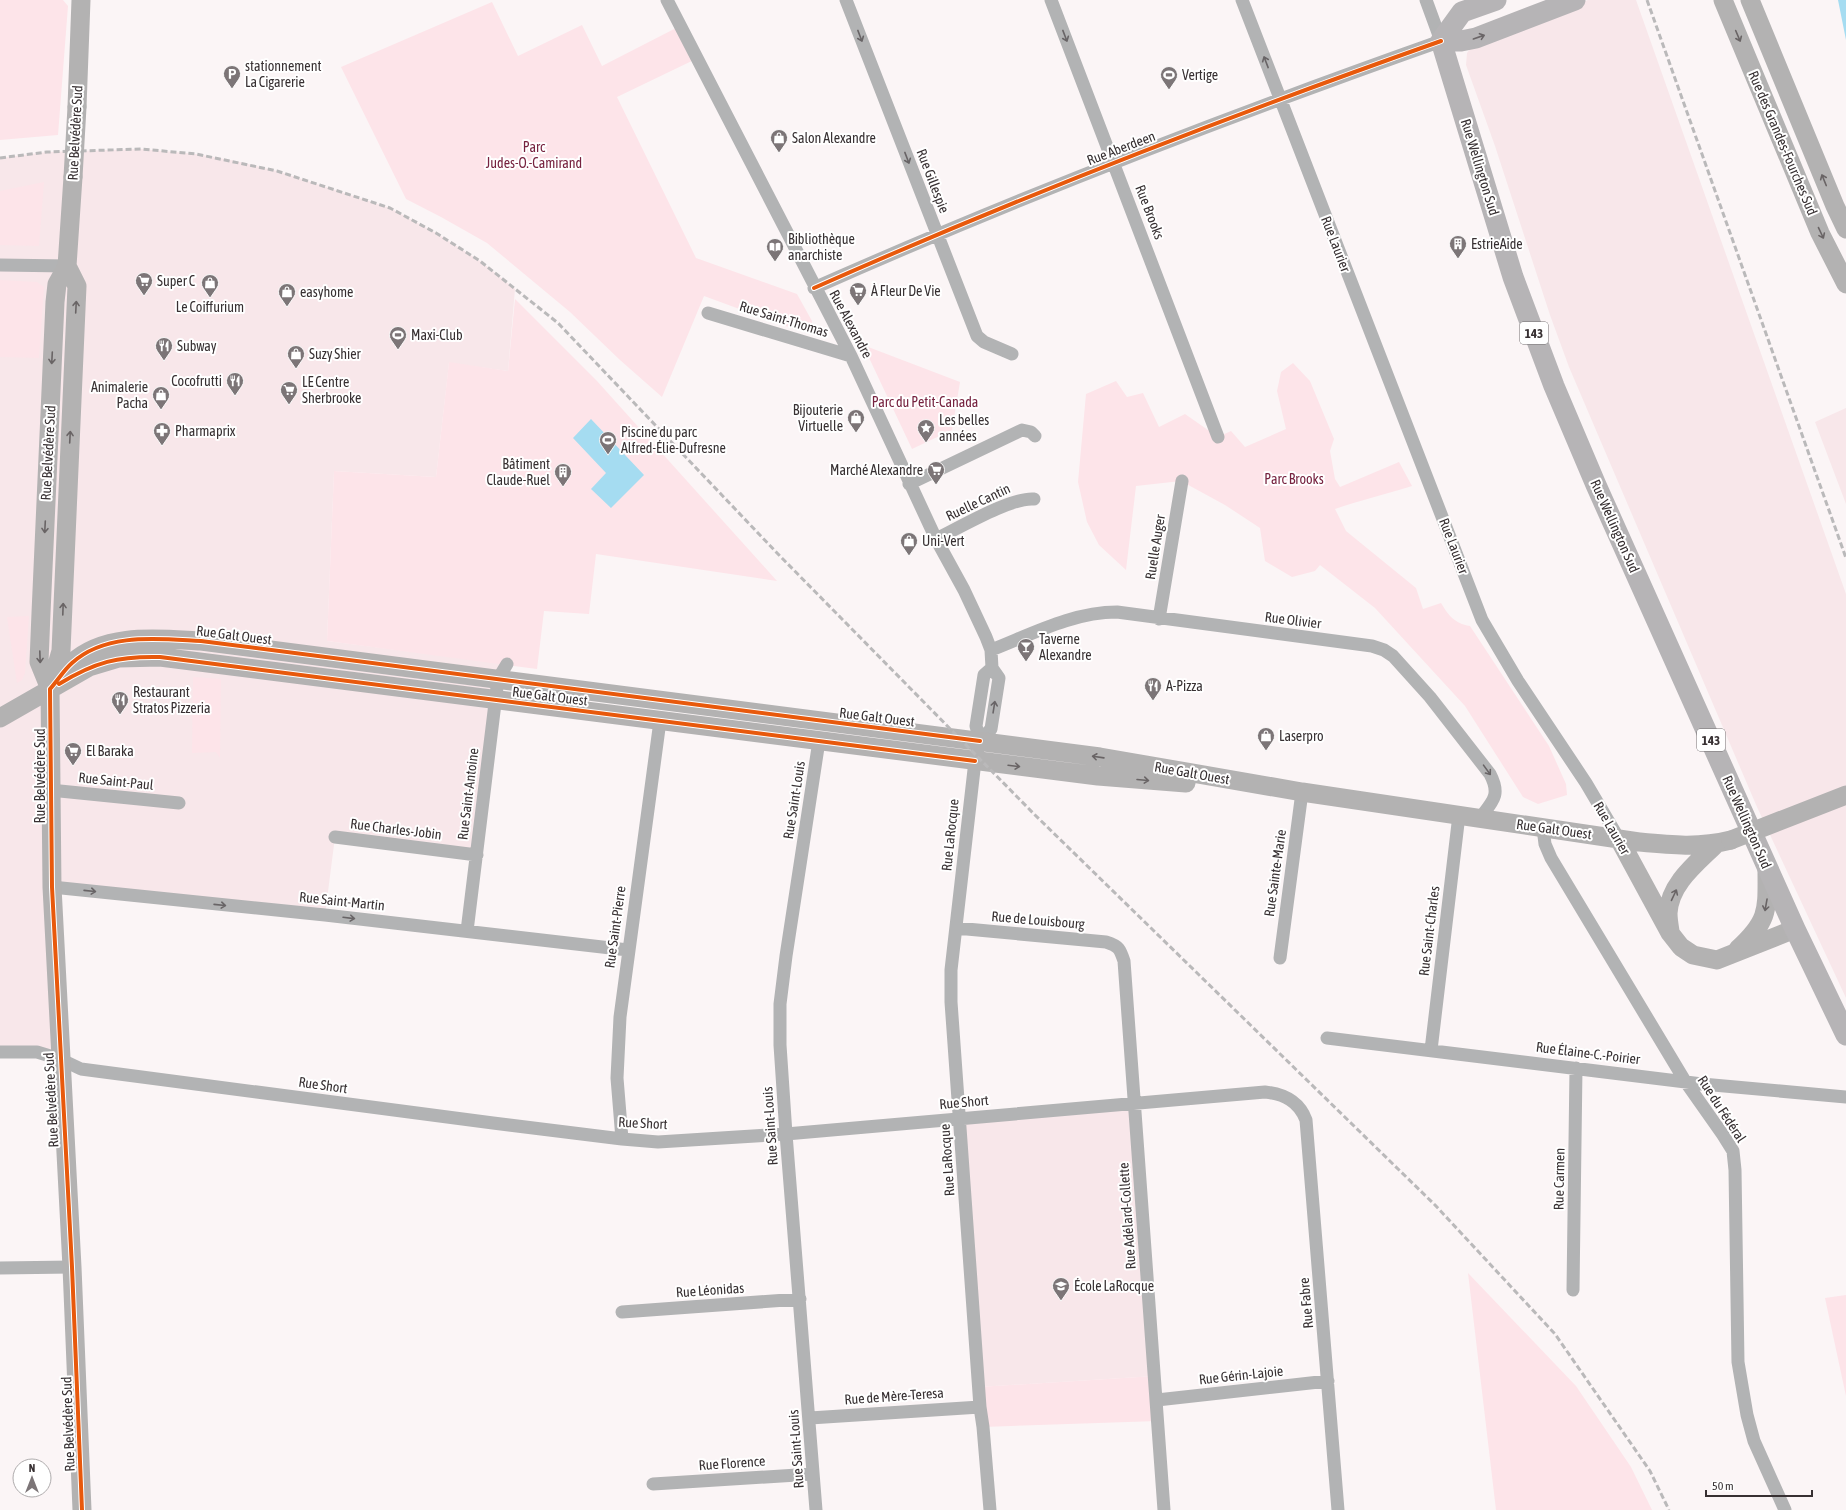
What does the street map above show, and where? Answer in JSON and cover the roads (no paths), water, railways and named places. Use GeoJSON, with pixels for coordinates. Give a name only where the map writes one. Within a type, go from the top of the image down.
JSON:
{"type":"FeatureCollection","features":[{"type":"Feature","properties":{"kind":"main road","name":"Rue Belvédère Sud"},"geometry":{"type":"LineString","coordinates":[[81,0],[77,107],[67,266],[56,284],[39,662],[50,689],[52,888],[72,1268],[82,1510]]}},
{"type":"Feature","properties":{"kind":"main road"},"geometry":{"type":"LineString","coordinates":[[1441,41],[1462,12],[1496,0]]}},
{"type":"Feature","properties":{"kind":"main road","name":"Rue Aberdeen"},"geometry":{"type":"LineString","coordinates":[[1441,41],[1460,42],[1476,38],[1575,0]]}},
{"type":"Feature","properties":{"kind":"main road","name":"Rue des Grandes-Fourches Sud"},"geometry":{"type":"LineString","coordinates":[[1723,0],[1820,233],[1846,284]]}},
{"type":"Feature","properties":{"kind":"main road","name":"Rue des Grandes-Fourches Sud"},"geometry":{"type":"LineString","coordinates":[[1750,0],[1835,206],[1846,229]]}},
{"type":"Feature","properties":{"kind":"main road","name":"Rue Wellington Sud"},"geometry":{"type":"LineString","coordinates":[[1441,41],[1513,277],[1554,386],[1596,485],[1795,929],[1846,1035]]}},
{"type":"Feature","properties":{"kind":"main road","name":"Rue Galt Ouest"},"geometry":{"type":"LineString","coordinates":[[50,689],[73,662],[93,650],[113,643],[150,639],[201,641],[502,672],[980,742],[1100,757],[1302,792],[1619,839],[1682,846],[1724,842],[1846,795]]}},
{"type":"Feature","properties":{"kind":"main road","name":"Rue Galt Ouest"},"geometry":{"type":"LineString","coordinates":[[0,718],[89,667],[119,658],[153,657],[218,663],[495,700],[1098,776],[1302,792]]}},
{"type":"Feature","properties":{"kind":"main road","name":"Rue Laurier"},"geometry":{"type":"LineString","coordinates":[[1619,839],[1670,933],[1681,947],[1693,955],[1717,960],[1729,957],[1795,929]]}},
{"type":"Feature","properties":{"kind":"main road"},"geometry":{"type":"LineString","coordinates":[[1670,933],[1668,912],[1671,900],[1678,886],[1687,873],[1724,842]]}},
{"type":"Feature","properties":{"kind":"main road"},"geometry":{"type":"LineString","coordinates":[[1729,957],[1753,936],[1760,926],[1768,906],[1768,866]]}},
{"type":"Feature","properties":{"kind":"street","name":"Rue Alexandre"},"geometry":{"type":"LineString","coordinates":[[667,0],[850,356],[909,484],[936,539],[964,590],[991,650],[992,668],[999,678],[991,729],[980,742],[975,761]]}},
{"type":"Feature","properties":{"kind":"street","name":"Rue Gillespie"},"geometry":{"type":"LineString","coordinates":[[846,0],[977,336],[984,342],[1012,354]]}},
{"type":"Feature","properties":{"kind":"street","name":"Rue Brooks"},"geometry":{"type":"LineString","coordinates":[[1051,0],[1218,437]]}},
{"type":"Feature","properties":{"kind":"street","name":"Rue Laurier"},"geometry":{"type":"LineString","coordinates":[[1242,0],[1482,620],[1518,681],[1586,783],[1619,839]]}},
{"type":"Feature","properties":{"kind":"street","name":"Rue Wellington Sud"},"geometry":{"type":"LineString","coordinates":[[1426,0],[1441,41]]}},
{"type":"Feature","properties":{"kind":"street","name":"Rue Aberdeen"},"geometry":{"type":"LineString","coordinates":[[814,288],[936,234],[1113,163],[1280,98],[1441,41]]}},
{"type":"Feature","properties":{"kind":"street"},"geometry":{"type":"LineString","coordinates":[[0,264],[67,266]]}},
{"type":"Feature","properties":{"kind":"street","name":"Rue Saint-Thomas"},"geometry":{"type":"LineString","coordinates":[[708,313],[850,356]]}},
{"type":"Feature","properties":{"kind":"street"},"geometry":{"type":"LineString","coordinates":[[909,484],[1022,430],[1031,432],[1035,436]]}},
{"type":"Feature","properties":{"kind":"street","name":"Ruelle Auger"},"geometry":{"type":"LineString","coordinates":[[1159,619],[1182,481]]}},
{"type":"Feature","properties":{"kind":"street","name":"Ruelle Cantin"},"geometry":{"type":"LineString","coordinates":[[936,539],[1018,500],[1034,499]]}},
{"type":"Feature","properties":{"kind":"street","name":"Rue Olivier"},"geometry":{"type":"LineString","coordinates":[[991,650],[1074,617],[1099,612],[1117,612],[1159,619],[1372,646],[1384,650],[1393,656],[1430,697],[1490,774],[1495,784],[1496,793],[1480,818]]}},
{"type":"Feature","properties":{"kind":"street","name":"Rue Saint-Antoine"},"geometry":{"type":"LineString","coordinates":[[467,932],[495,700],[502,672]]}},
{"type":"Feature","properties":{"kind":"street","name":"Rue Saint-Pierre"},"geometry":{"type":"LineString","coordinates":[[622,1139],[617,1085],[620,1017],[660,721]]}},
{"type":"Feature","properties":{"kind":"street","name":"Rue Saint-Louis"},"geometry":{"type":"LineString","coordinates":[[816,1510],[810,1418],[786,1134],[780,1045],[780,1004],[819,741]]}},
{"type":"Feature","properties":{"kind":"street","name":"Rue LaRocque"},"geometry":{"type":"LineString","coordinates":[[975,761],[951,970],[951,1002],[980,1407],[990,1510]]}},
{"type":"Feature","properties":{"kind":"street","name":"Rue Saint-Paul"},"geometry":{"type":"LineString","coordinates":[[50,790],[179,803]]}},
{"type":"Feature","properties":{"kind":"street","name":"Rue Sainte-Marie"},"geometry":{"type":"LineString","coordinates":[[1280,958],[1302,792]]}},
{"type":"Feature","properties":{"kind":"street","name":"Rue Saint-Charles"},"geometry":{"type":"LineString","coordinates":[[1431,1050],[1459,815]]}},
{"type":"Feature","properties":{"kind":"street","name":"Rue du Fédéral"},"geometry":{"type":"LineString","coordinates":[[1543,828],[1545,844],[1551,858],[1685,1082],[1732,1151],[1735,1170],[1738,1362],[1742,1390],[1754,1442],[1785,1510]]}},
{"type":"Feature","properties":{"kind":"street","name":"Rue Charles-Jobin"},"geometry":{"type":"LineString","coordinates":[[335,837],[477,855]]}},
{"type":"Feature","properties":{"kind":"street","name":"Rue Saint-Martin"},"geometry":{"type":"LineString","coordinates":[[52,888],[628,950]]}},
{"type":"Feature","properties":{"kind":"street","name":"Rue de Louisbourg"},"geometry":{"type":"LineString","coordinates":[[956,928],[1106,942],[1116,945]]}},
{"type":"Feature","properties":{"kind":"street","name":"Rue Adélard-Collette"},"geometry":{"type":"LineString","coordinates":[[1116,945],[1121,952],[1124,961],[1164,1510]]}},
{"type":"Feature","properties":{"kind":"street","name":"Rue Élaine-C.-Poirier"},"geometry":{"type":"LineString","coordinates":[[1327,1038],[1685,1082],[1846,1097]]}},
{"type":"Feature","properties":{"kind":"street","name":"Rue Short"},"geometry":{"type":"LineString","coordinates":[[0,1052],[37,1052],[60,1059],[81,1069],[622,1139],[658,1142],[786,1134],[1264,1092],[1275,1093],[1290,1099]]}},
{"type":"Feature","properties":{"kind":"street","name":"Rue Carmen"},"geometry":{"type":"LineString","coordinates":[[1573,1290],[1576,1068]]}},
{"type":"Feature","properties":{"kind":"street","name":"Rue Fabre"},"geometry":{"type":"LineString","coordinates":[[1290,1099],[1302,1109],[1306,1120],[1338,1510]]}},
{"type":"Feature","properties":{"kind":"street"},"geometry":{"type":"LineString","coordinates":[[0,1268],[72,1268]]}},
{"type":"Feature","properties":{"kind":"street","name":"Rue Léonidas"},"geometry":{"type":"LineString","coordinates":[[622,1312],[800,1299]]}},
{"type":"Feature","properties":{"kind":"street","name":"Rue Gérin-Lajoie"},"geometry":{"type":"LineString","coordinates":[[1157,1400],[1328,1382]]}},
{"type":"Feature","properties":{"kind":"street","name":"Rue de Mère-Teresa"},"geometry":{"type":"LineString","coordinates":[[810,1418],[980,1407]]}},
{"type":"Feature","properties":{"kind":"street","name":"Rue Florence"},"geometry":{"type":"LineString","coordinates":[[653,1484],[813,1474]]}},
{"type":"Feature","properties":{"kind":"water"},"geometry":{"type":"Polygon","coordinates":[[[1838,0],[1846,0],[1846,40],[1838,0]]]}},
{"type":"Feature","properties":{"kind":"water","name":"Piscine du parc Alfred-Élie-Dufresne"},"geometry":{"type":"Polygon","coordinates":[[[591,419],[644,475],[611,508],[591,489],[606,473],[573,438],[591,419]]]}},
{"type":"Feature","properties":{"kind":"railway"},"geometry":{"type":"LineString","coordinates":[[1647,0],[1846,558]]}},
{"type":"Feature","properties":{"kind":"railway"},"geometry":{"type":"LineString","coordinates":[[0,158],[47,152],[141,149],[196,154],[277,171],[390,208],[436,233],[480,261],[558,323],[778,554],[1034,814],[1435,1205],[1555,1334],[1650,1471],[1669,1510]]}},
{"type":"Feature","properties":{"kind":"place","name":"stationnement La Cigarerie"},"geometry":{"type":"Point","coordinates":[232,89]}},
{"type":"Feature","properties":{"kind":"place","name":"Vertige"},"geometry":{"type":"Point","coordinates":[1169,90]}},
{"type":"Feature","properties":{"kind":"place","name":"Salon Alexandre"},"geometry":{"type":"Point","coordinates":[779,153]}},
{"type":"Feature","properties":{"kind":"place","name":"EstrieAide"},"geometry":{"type":"Point","coordinates":[1458,259]}},
{"type":"Feature","properties":{"kind":"place","name":"Bibliothèque anarchiste"},"geometry":{"type":"Point","coordinates":[775,262]}},
{"type":"Feature","properties":{"kind":"place","name":"Super C"},"geometry":{"type":"Point","coordinates":[144,296]}},
{"type":"Feature","properties":{"kind":"place","name":"Le Coiffurium"},"geometry":{"type":"Point","coordinates":[210,298]}},
{"type":"Feature","properties":{"kind":"place","name":"À Fleur De Vie"},"geometry":{"type":"Point","coordinates":[858,306]}},
{"type":"Feature","properties":{"kind":"place","name":"easyhome"},"geometry":{"type":"Point","coordinates":[287,307]}},
{"type":"Feature","properties":{"kind":"place","name":"Maxi-Club"},"geometry":{"type":"Point","coordinates":[398,350]}},
{"type":"Feature","properties":{"kind":"place","name":"Subway"},"geometry":{"type":"Point","coordinates":[164,361]}},
{"type":"Feature","properties":{"kind":"place","name":"Suzy Shier"},"geometry":{"type":"Point","coordinates":[296,369]}},
{"type":"Feature","properties":{"kind":"place","name":"Cocofrutti"},"geometry":{"type":"Point","coordinates":[235,396]}},
{"type":"Feature","properties":{"kind":"place","name":"LE Centre Sherbrooke"},"geometry":{"type":"Point","coordinates":[289,405]}},
{"type":"Feature","properties":{"kind":"place","name":"Animalerie Pacha"},"geometry":{"type":"Point","coordinates":[161,410]}},
{"type":"Feature","properties":{"kind":"place","name":"Bijouterie Virtuelle"},"geometry":{"type":"Point","coordinates":[856,433]}},
{"type":"Feature","properties":{"kind":"place","name":"Les belles années"},"geometry":{"type":"Point","coordinates":[926,443]}},
{"type":"Feature","properties":{"kind":"place","name":"Pharmaprix"},"geometry":{"type":"Point","coordinates":[162,446]}},
{"type":"Feature","properties":{"kind":"place","name":"Piscine du parc Alfred-Élie-Dufresne"},"geometry":{"type":"Point","coordinates":[608,455]}},
{"type":"Feature","properties":{"kind":"place","name":"Marché Alexandre"},"geometry":{"type":"Point","coordinates":[936,485]}},
{"type":"Feature","properties":{"kind":"place","name":"Bâtiment Claude-Ruel"},"geometry":{"type":"Point","coordinates":[563,487]}},
{"type":"Feature","properties":{"kind":"place","name":"Uni-Vert"},"geometry":{"type":"Point","coordinates":[909,556]}},
{"type":"Feature","properties":{"kind":"place","name":"Taverne Alexandre"},"geometry":{"type":"Point","coordinates":[1026,662]}},
{"type":"Feature","properties":{"kind":"place","name":"A-Pizza"},"geometry":{"type":"Point","coordinates":[1153,701]}},
{"type":"Feature","properties":{"kind":"place","name":"Restaurant Stratos Pizzeria"},"geometry":{"type":"Point","coordinates":[120,715]}},
{"type":"Feature","properties":{"kind":"place","name":"Laserpro"},"geometry":{"type":"Point","coordinates":[1266,751]}},
{"type":"Feature","properties":{"kind":"place","name":"El Baraka"},"geometry":{"type":"Point","coordinates":[73,766]}},
{"type":"Feature","properties":{"kind":"place","name":"École LaRocque"},"geometry":{"type":"Point","coordinates":[1061,1301]}},
{"type":"Feature","properties":{"kind":"park label","name":"Parc Judes-O.-Camirand"},"geometry":{"type":"Point","coordinates":[534,156]}},
{"type":"Feature","properties":{"kind":"park label","name":"Parc du Petit-Canada"},"geometry":{"type":"Point","coordinates":[925,402]}},
{"type":"Feature","properties":{"kind":"park label","name":"Parc Brooks"},"geometry":{"type":"Point","coordinates":[1294,479]}}]}
